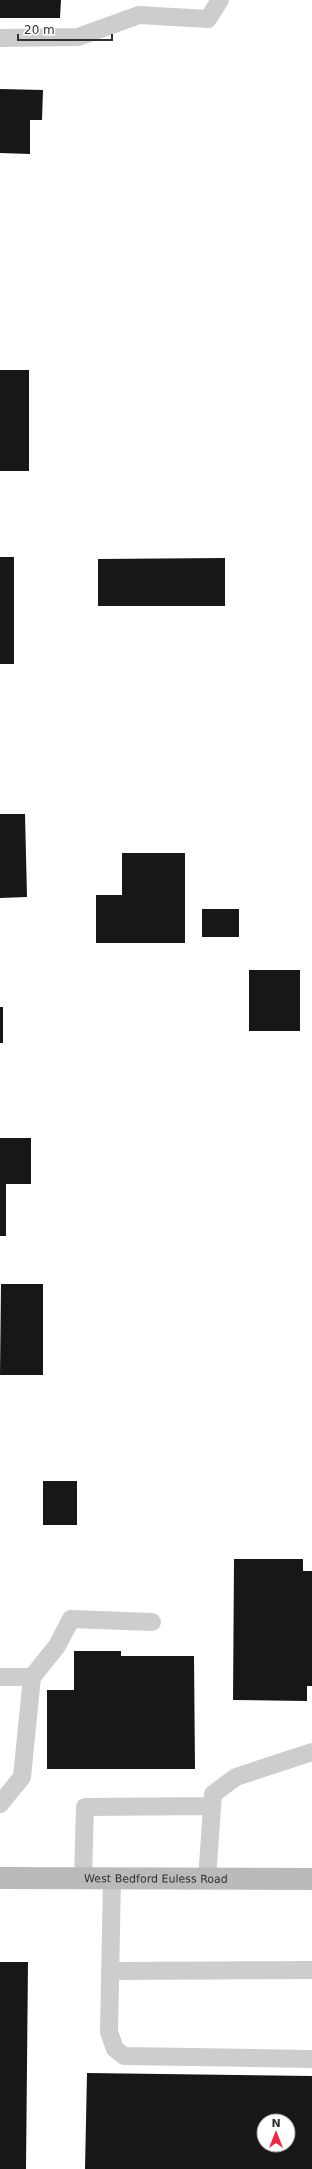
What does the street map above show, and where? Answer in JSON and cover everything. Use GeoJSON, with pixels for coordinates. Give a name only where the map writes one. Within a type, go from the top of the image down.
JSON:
{"type":"FeatureCollection","features":[{"type":"Feature","properties":{"kind":"main road","name":"West Bedford Euless Road"},"geometry":{"type":"LineString","coordinates":[[0,1878],[312,1879]]}},
{"type":"Feature","properties":{"kind":"lane"},"geometry":{"type":"LineString","coordinates":[[0,38],[78,37],[139,8],[208,19],[220,0]]}},
{"type":"Feature","properties":{"kind":"lane"},"geometry":{"type":"LineString","coordinates":[[2,1798],[22,1777],[32,1677],[57,1646],[71,1619],[152,1622]]}},
{"type":"Feature","properties":{"kind":"lane"},"geometry":{"type":"LineString","coordinates":[[0,1677],[32,1677]]}},
{"type":"Feature","properties":{"kind":"lane"},"geometry":{"type":"LineString","coordinates":[[208,1879],[213,1794],[236,1777],[312,1752]]}},
{"type":"Feature","properties":{"kind":"lane"},"geometry":{"type":"LineString","coordinates":[[83,1878],[84,1807],[212,1806]]}},
{"type":"Feature","properties":{"kind":"lane"},"geometry":{"type":"LineString","coordinates":[[112,1878],[109,2032],[116,2049],[124,2056],[312,2059]]}},
{"type":"Feature","properties":{"kind":"lane"},"geometry":{"type":"LineString","coordinates":[[110,1971],[312,1970]]}},
{"type":"Feature","properties":{"kind":"building"},"geometry":{"type":"Polygon","coordinates":[[[0,0],[61,0],[60,18],[0,18],[0,0]]]}},
{"type":"Feature","properties":{"kind":"building"},"geometry":{"type":"Polygon","coordinates":[[[0,89],[43,90],[42,120],[30,120],[30,154],[0,153],[0,89]]]}},
{"type":"Feature","properties":{"kind":"building"},"geometry":{"type":"Polygon","coordinates":[[[0,370],[29,370],[29,471],[0,471],[0,370]]]}},
{"type":"Feature","properties":{"kind":"building"},"geometry":{"type":"Polygon","coordinates":[[[0,557],[14,557],[14,664],[0,664],[0,557]]]}},
{"type":"Feature","properties":{"kind":"building"},"geometry":{"type":"Polygon","coordinates":[[[225,558],[225,606],[98,606],[98,559],[225,558]]]}},
{"type":"Feature","properties":{"kind":"building"},"geometry":{"type":"Polygon","coordinates":[[[0,814],[25,814],[27,897],[0,898],[0,814]]]}},
{"type":"Feature","properties":{"kind":"building"},"geometry":{"type":"Polygon","coordinates":[[[122,853],[185,853],[185,943],[96,943],[96,895],[122,895],[122,853]]]}},
{"type":"Feature","properties":{"kind":"building"},"geometry":{"type":"Polygon","coordinates":[[[202,909],[239,909],[239,937],[202,937],[202,909]]]}},
{"type":"Feature","properties":{"kind":"building"},"geometry":{"type":"Polygon","coordinates":[[[249,970],[300,970],[300,1031],[249,1031],[249,970]]]}},
{"type":"Feature","properties":{"kind":"building"},"geometry":{"type":"Polygon","coordinates":[[[0,1007],[3,1007],[3,1043],[0,1043],[0,1007]]]}},
{"type":"Feature","properties":{"kind":"building"},"geometry":{"type":"Polygon","coordinates":[[[0,1138],[31,1138],[31,1184],[6,1184],[6,1236],[0,1236],[0,1138]]]}},
{"type":"Feature","properties":{"kind":"building"},"geometry":{"type":"Polygon","coordinates":[[[1,1284],[43,1284],[43,1375],[0,1375],[1,1284]]]}},
{"type":"Feature","properties":{"kind":"building"},"geometry":{"type":"Polygon","coordinates":[[[43,1481],[77,1481],[77,1525],[43,1525],[43,1481]]]}},
{"type":"Feature","properties":{"kind":"building"},"geometry":{"type":"Polygon","coordinates":[[[234,1559],[303,1559],[303,1571],[312,1571],[312,1686],[307,1686],[307,1701],[233,1700],[234,1559]]]}},
{"type":"Feature","properties":{"kind":"building"},"geometry":{"type":"Polygon","coordinates":[[[74,1651],[121,1651],[121,1656],[194,1656],[195,1769],[47,1769],[47,1690],[74,1690],[74,1651]]]}},
{"type":"Feature","properties":{"kind":"building"},"geometry":{"type":"Polygon","coordinates":[[[0,1962],[28,1962],[26,2169],[0,2169],[0,1962]]]}},
{"type":"Feature","properties":{"kind":"building"},"geometry":{"type":"Polygon","coordinates":[[[87,2073],[312,2076],[312,2169],[85,2169],[87,2073]]]}}]}
